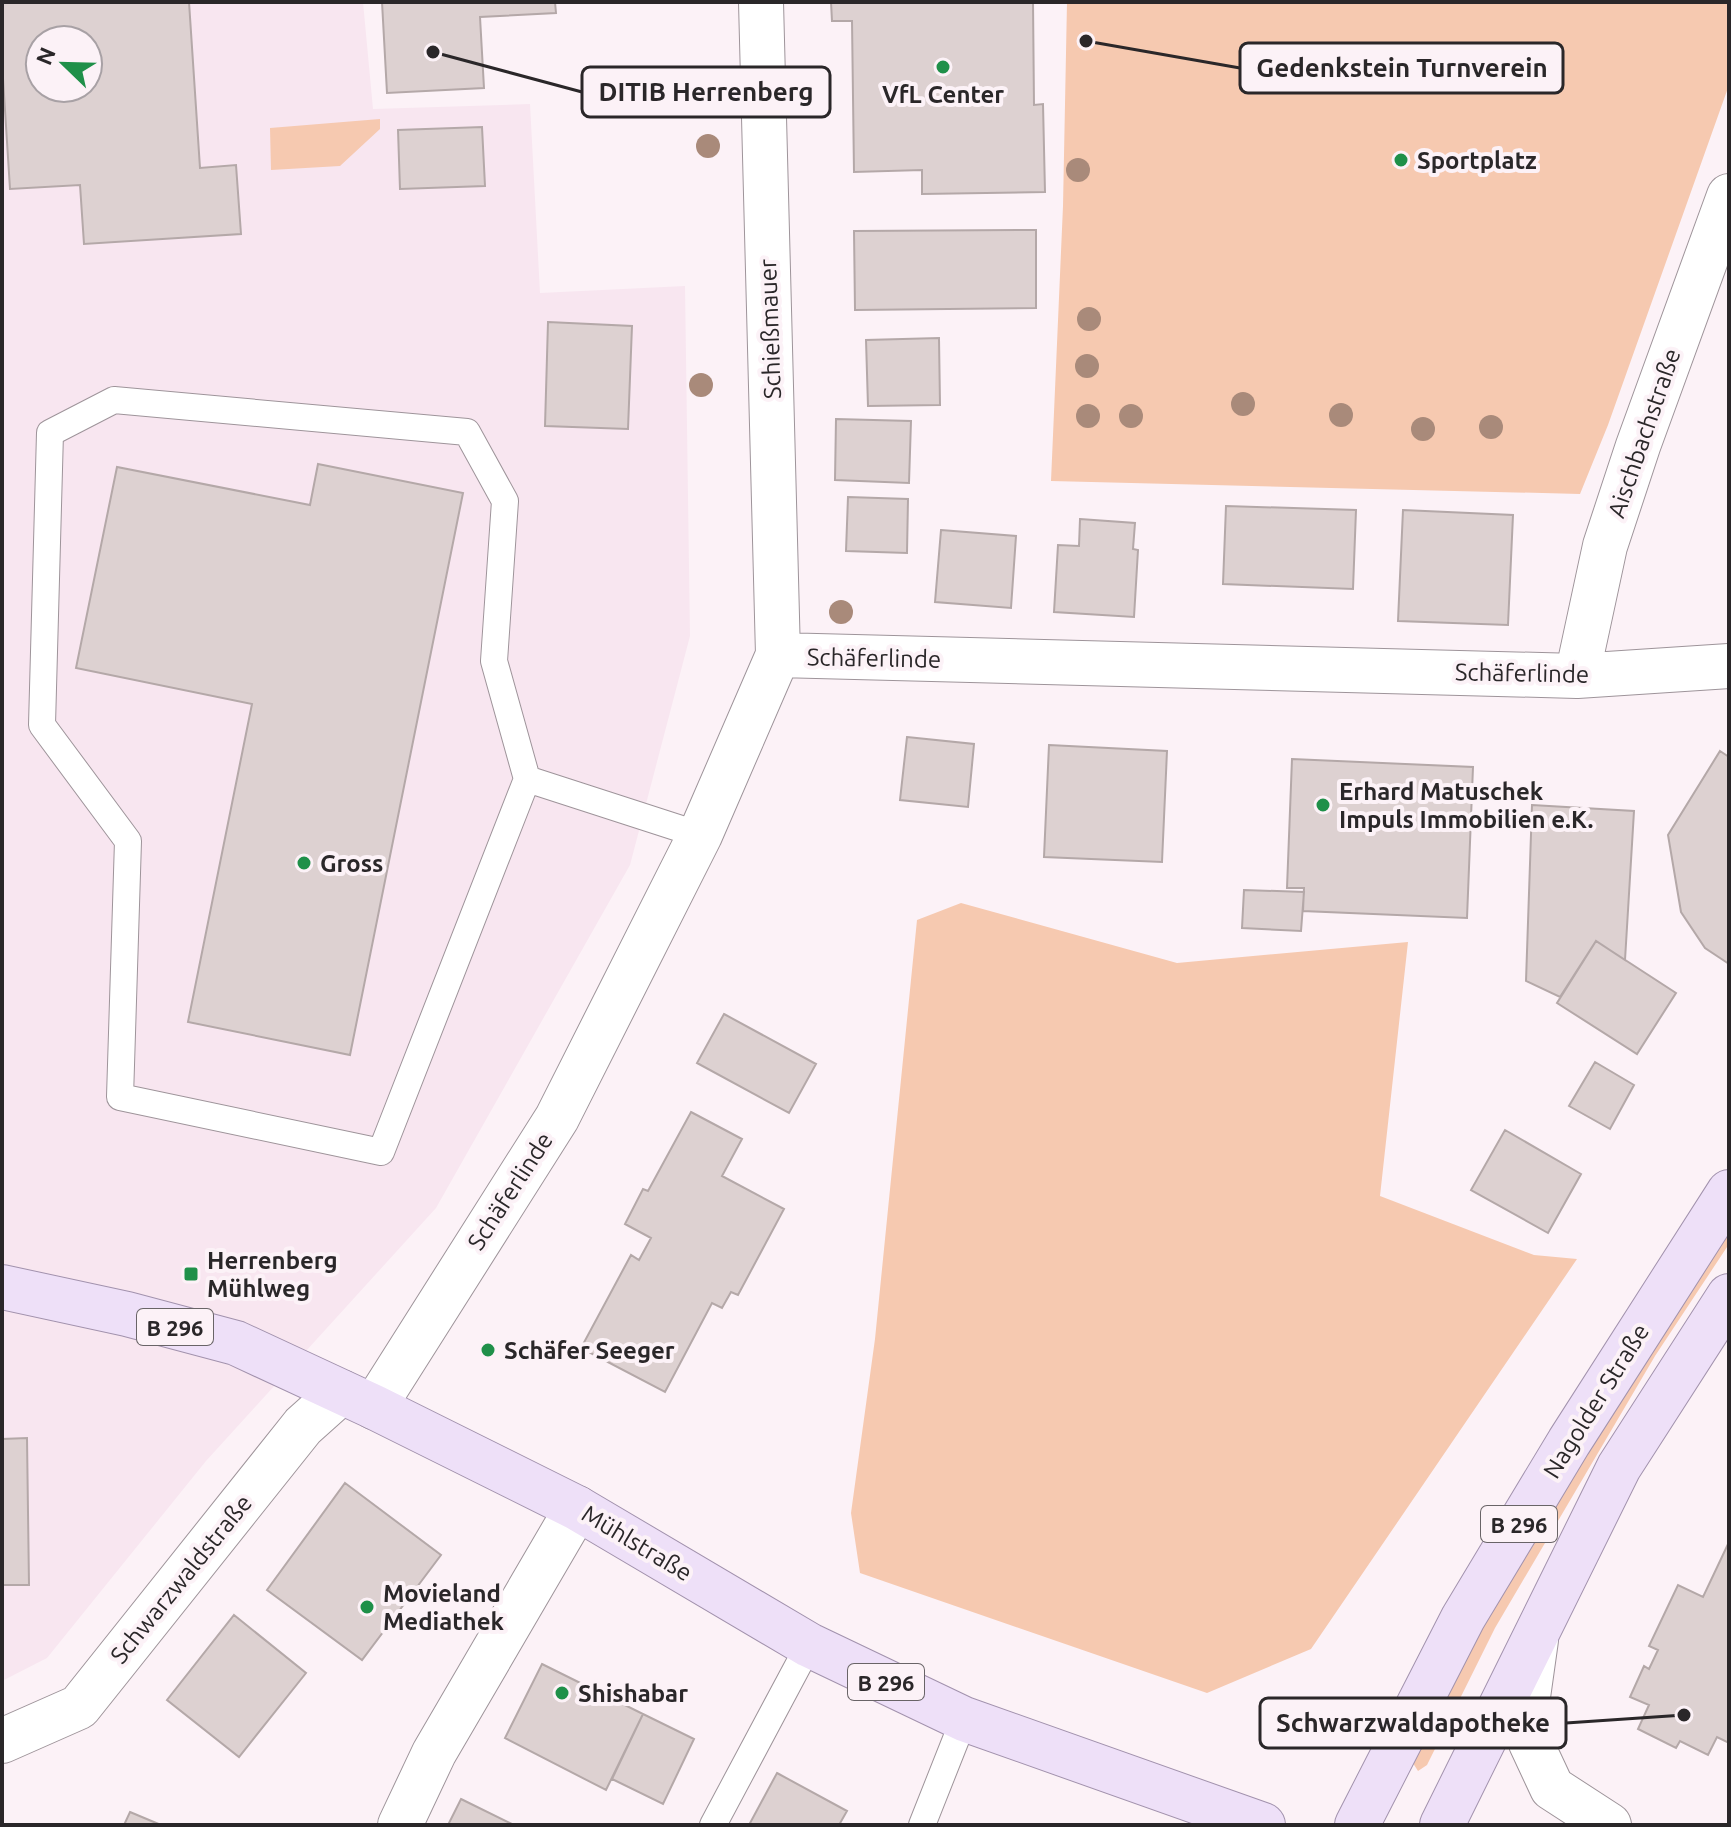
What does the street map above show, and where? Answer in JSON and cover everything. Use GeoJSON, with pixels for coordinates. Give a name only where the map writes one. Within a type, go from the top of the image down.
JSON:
{"type":"FeatureCollection","features":[{"type":"Feature","properties":{"kind":"main road","name":"Nagolder Straße"},"geometry":{"type":"LineString","coordinates":[[1357,1825],[1463,1618],[1569,1442],[1729,1192]]}},
{"type":"Feature","properties":{"kind":"main road","name":"Mühlstraße"},"geometry":{"type":"LineString","coordinates":[[2,1287],[127,1314],[236,1343],[577,1508],[809,1645],[964,1719],[1263,1825]]}},
{"type":"Feature","properties":{"kind":"main road","name":"B 296"},"geometry":{"type":"LineString","coordinates":[[1442,1825],[1619,1467],[1729,1296]]}},
{"type":"Feature","properties":{"kind":"street","name":"Schießmauer"},"geometry":{"type":"LineString","coordinates":[[761,2],[778,655]]}},
{"type":"Feature","properties":{"kind":"street","name":"Aischbachstraße"},"geometry":{"type":"LineString","coordinates":[[1577,676],[1605,546],[1729,196]]}},
{"type":"Feature","properties":{"kind":"street","name":"Schäferlinde"},"geometry":{"type":"LineString","coordinates":[[357,1399],[557,1118],[700,835],[778,655],[1577,676],[1729,666]]}},
{"type":"Feature","properties":{"kind":"street","name":"Schwarzwaldstraße"},"geometry":{"type":"LineString","coordinates":[[2,1741],[79,1707],[303,1426],[357,1399]]}},
{"type":"Feature","properties":{"kind":"street"},"geometry":{"type":"LineString","coordinates":[[400,1825],[434,1753],[577,1508]]}},
{"type":"Feature","properties":{"kind":"street"},"geometry":{"type":"LineString","coordinates":[[1538,1629],[1526,1711],[1531,1743],[1552,1788],[1609,1825]]}},
{"type":"Feature","properties":{"kind":"lane"},"geometry":{"type":"LineString","coordinates":[[114,400],[467,432],[505,501],[494,661],[527,779],[381,1152],[120,1097],[128,841],[42,725],[50,433],[114,400]]}},
{"type":"Feature","properties":{"kind":"lane"},"geometry":{"type":"LineString","coordinates":[[527,779],[700,835]]}},
{"type":"Feature","properties":{"kind":"lane"},"geometry":{"type":"LineString","coordinates":[[713,1825],[809,1645]]}},
{"type":"Feature","properties":{"kind":"lane"},"geometry":{"type":"LineString","coordinates":[[922,1825],[964,1719]]}},
{"type":"Feature","properties":{"kind":"shaded area"},"geometry":{"type":"Polygon","coordinates":[[[2,2],[363,2],[373,109],[530,104],[540,293],[685,286],[690,636],[630,865],[436,1208],[206,1461],[47,1658],[2,1681],[2,2]]]}},
{"type":"Feature","properties":{"kind":"shaded area","name":"Sportplatz"},"geometry":{"type":"Polygon","coordinates":[[[1067,2],[1729,2],[1729,85],[1608,425],[1580,494],[1051,481],[1063,206],[1067,2]]]}},
{"type":"Feature","properties":{"kind":"shaded area"},"geometry":{"type":"Polygon","coordinates":[[[380,119],[380,129],[340,166],[271,170],[270,128],[380,119]]]}},
{"type":"Feature","properties":{"kind":"shaded area"},"geometry":{"type":"Polygon","coordinates":[[[961,903],[1177,963],[1408,942],[1380,1196],[1534,1255],[1577,1259],[1311,1649],[1207,1693],[860,1573],[851,1513],[875,1339],[917,920],[961,903]]]}},
{"type":"Feature","properties":{"kind":"shaded area"},"geometry":{"type":"Polygon","coordinates":[[[1729,1221],[1729,1244],[1655,1356],[1495,1628],[1427,1765],[1418,1771],[1411,1760],[1467,1649],[1729,1221]]]}},
{"type":"Feature","properties":{"kind":"building"},"geometry":{"type":"Polygon","coordinates":[[[2,2],[189,2],[200,168],[236,165],[241,234],[84,244],[80,185],[10,189],[2,63],[2,2]]]}},
{"type":"Feature","properties":{"kind":"building"},"geometry":{"type":"Polygon","coordinates":[[[382,2],[555,2],[556,13],[480,17],[484,88],[387,93],[382,2]]]}},
{"type":"Feature","properties":{"kind":"building","name":"VfL Center"},"geometry":{"type":"Polygon","coordinates":[[[831,2],[1033,2],[1034,105],[1043,104],[1045,192],[922,194],[922,170],[854,172],[852,21],[832,21],[831,2]]]}},
{"type":"Feature","properties":{"kind":"building"},"geometry":{"type":"Polygon","coordinates":[[[482,127],[485,186],[400,189],[398,130],[482,127]]]}},
{"type":"Feature","properties":{"kind":"building"},"geometry":{"type":"Polygon","coordinates":[[[1036,230],[1036,308],[855,310],[854,231],[1036,230]]]}},
{"type":"Feature","properties":{"kind":"building"},"geometry":{"type":"Polygon","coordinates":[[[548,322],[632,326],[628,429],[545,426],[548,322]]]}},
{"type":"Feature","properties":{"kind":"building"},"geometry":{"type":"Polygon","coordinates":[[[939,338],[940,405],[868,406],[866,340],[939,338]]]}},
{"type":"Feature","properties":{"kind":"building"},"geometry":{"type":"Polygon","coordinates":[[[836,419],[911,421],[909,483],[835,480],[836,419]]]}},
{"type":"Feature","properties":{"kind":"building","name":"Gross"},"geometry":{"type":"Polygon","coordinates":[[[318,464],[463,493],[350,1055],[188,1022],[252,704],[76,668],[117,467],[310,505],[318,464]]]}},
{"type":"Feature","properties":{"kind":"building"},"geometry":{"type":"Polygon","coordinates":[[[848,497],[908,499],[907,553],[846,551],[848,497]]]}},
{"type":"Feature","properties":{"kind":"building"},"geometry":{"type":"Polygon","coordinates":[[[1226,506],[1356,510],[1353,589],[1223,584],[1226,506]]]}},
{"type":"Feature","properties":{"kind":"building"},"geometry":{"type":"Polygon","coordinates":[[[1403,510],[1513,515],[1508,625],[1398,621],[1403,510]]]}},
{"type":"Feature","properties":{"kind":"building"},"geometry":{"type":"Polygon","coordinates":[[[1080,519],[1135,523],[1133,549],[1138,550],[1134,617],[1054,612],[1058,545],[1079,546],[1080,519]]]}},
{"type":"Feature","properties":{"kind":"building"},"geometry":{"type":"Polygon","coordinates":[[[941,530],[1016,536],[1011,608],[935,602],[941,530]]]}},
{"type":"Feature","properties":{"kind":"building"},"geometry":{"type":"Polygon","coordinates":[[[907,737],[974,744],[968,807],[900,800],[907,737]]]}},
{"type":"Feature","properties":{"kind":"building"},"geometry":{"type":"Polygon","coordinates":[[[1049,745],[1167,751],[1162,862],[1044,857],[1049,745]]]}},
{"type":"Feature","properties":{"kind":"building"},"geometry":{"type":"Polygon","coordinates":[[[1720,751],[1729,757],[1729,964],[1705,948],[1681,912],[1668,835],[1720,751]]]}},
{"type":"Feature","properties":{"kind":"building"},"geometry":{"type":"Polygon","coordinates":[[[1292,759],[1473,767],[1467,918],[1303,911],[1304,888],[1287,888],[1292,759]]]}},
{"type":"Feature","properties":{"kind":"building"},"geometry":{"type":"Polygon","coordinates":[[[1532,805],[1634,811],[1625,960],[1596,941],[1560,997],[1526,981],[1532,805]]]}},
{"type":"Feature","properties":{"kind":"building"},"geometry":{"type":"Polygon","coordinates":[[[1244,890],[1304,892],[1301,931],[1242,928],[1244,890]]]}},
{"type":"Feature","properties":{"kind":"building"},"geometry":{"type":"Polygon","coordinates":[[[1596,941],[1676,993],[1637,1054],[1557,1003],[1596,941]]]}},
{"type":"Feature","properties":{"kind":"building"},"geometry":{"type":"Polygon","coordinates":[[[724,1014],[816,1064],[789,1113],[697,1063],[724,1014]]]}},
{"type":"Feature","properties":{"kind":"building"},"geometry":{"type":"Polygon","coordinates":[[[1595,1062],[1634,1085],[1610,1129],[1569,1106],[1595,1062]]]}},
{"type":"Feature","properties":{"kind":"building"},"geometry":{"type":"Polygon","coordinates":[[[691,1112],[742,1139],[722,1176],[784,1209],[738,1295],[731,1292],[722,1308],[712,1303],[665,1392],[581,1348],[631,1255],[639,1260],[651,1238],[625,1224],[643,1189],[648,1191],[691,1112]]]}},
{"type":"Feature","properties":{"kind":"building"},"geometry":{"type":"Polygon","coordinates":[[[1505,1130],[1581,1174],[1548,1233],[1471,1190],[1505,1130]]]}},
{"type":"Feature","properties":{"kind":"building"},"geometry":{"type":"Polygon","coordinates":[[[27,1438],[29,1585],[2,1585],[2,1439],[27,1438]]]}},
{"type":"Feature","properties":{"kind":"building"},"geometry":{"type":"Polygon","coordinates":[[[345,1483],[441,1555],[362,1660],[267,1590],[345,1483]]]}},
{"type":"Feature","properties":{"kind":"building"},"geometry":{"type":"Polygon","coordinates":[[[1729,1542],[1729,1743],[1717,1737],[1708,1755],[1680,1741],[1676,1748],[1638,1729],[1649,1705],[1630,1697],[1644,1666],[1649,1669],[1658,1650],[1649,1646],[1678,1585],[1703,1597],[1729,1542]]]}},
{"type":"Feature","properties":{"kind":"building"},"geometry":{"type":"Polygon","coordinates":[[[234,1615],[306,1673],[239,1757],[167,1700],[234,1615]]]}},
{"type":"Feature","properties":{"kind":"building"},"geometry":{"type":"Polygon","coordinates":[[[542,1664],[643,1714],[606,1790],[505,1738],[542,1664]]]}},
{"type":"Feature","properties":{"kind":"building"},"geometry":{"type":"Polygon","coordinates":[[[643,1714],[694,1739],[663,1804],[612,1779],[643,1714]]]}},
{"type":"Feature","properties":{"kind":"building"},"geometry":{"type":"Polygon","coordinates":[[[777,1773],[847,1811],[839,1825],[749,1825],[777,1773]]]}},
{"type":"Feature","properties":{"kind":"building"},"geometry":{"type":"Polygon","coordinates":[[[461,1799],[514,1825],[448,1825],[461,1799]]]}},
{"type":"Feature","properties":{"kind":"building"},"geometry":{"type":"Polygon","coordinates":[[[130,1812],[161,1825],[124,1825],[130,1812]]]}},
{"type":"Feature","properties":{"kind":"place","name":"Gedenkstein Turnverein"},"geometry":{"type":"Point","coordinates":[1086,41]}},
{"type":"Feature","properties":{"kind":"place","name":"DITIB Herrenberg"},"geometry":{"type":"Point","coordinates":[433,52]}},
{"type":"Feature","properties":{"kind":"place","name":"VfL Center"},"geometry":{"type":"Point","coordinates":[943,67]}},
{"type":"Feature","properties":{"kind":"place","name":"Sportplatz"},"geometry":{"type":"Point","coordinates":[1401,160]}},
{"type":"Feature","properties":{"kind":"place","name":"Erhard Matuschek Impuls Immobilien e.K."},"geometry":{"type":"Point","coordinates":[1323,805]}},
{"type":"Feature","properties":{"kind":"place","name":"Gross"},"geometry":{"type":"Point","coordinates":[304,863]}},
{"type":"Feature","properties":{"kind":"place","name":"Herrenberg Mühlweg"},"geometry":{"type":"Point","coordinates":[191,1274]}},
{"type":"Feature","properties":{"kind":"place","name":"Schäfer Seeger"},"geometry":{"type":"Point","coordinates":[488,1350]}},
{"type":"Feature","properties":{"kind":"place","name":"Movieland Mediathek"},"geometry":{"type":"Point","coordinates":[367,1607]}},
{"type":"Feature","properties":{"kind":"place","name":"Shishabar"},"geometry":{"type":"Point","coordinates":[562,1693]}},
{"type":"Feature","properties":{"kind":"place","name":"Schwarzwaldapotheke"},"geometry":{"type":"Point","coordinates":[1684,1715]}}]}
